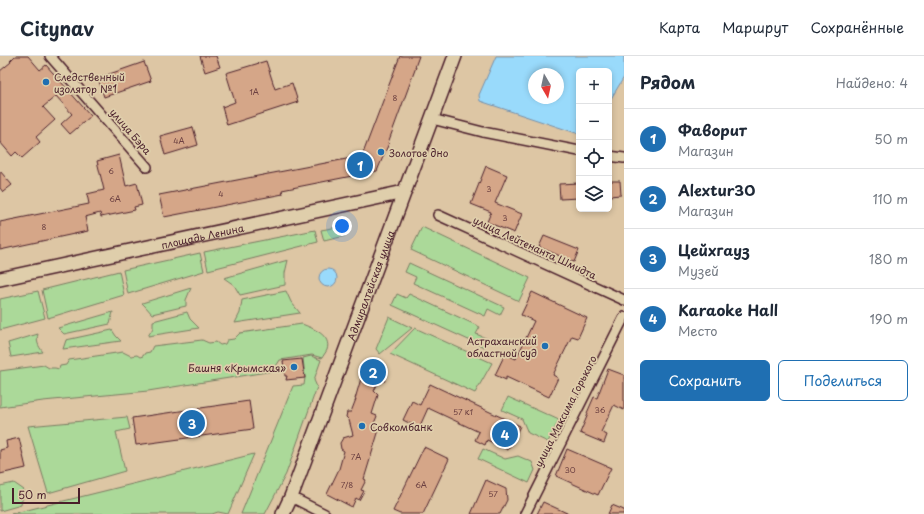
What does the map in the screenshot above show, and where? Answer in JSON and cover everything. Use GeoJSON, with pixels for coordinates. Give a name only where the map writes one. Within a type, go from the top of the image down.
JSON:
{"type":"FeatureCollection","features":[{"type":"Feature","properties":{"kind":"main road","name":"Адмиралтейская улица"},"geometry":{"type":"LineString","coordinates":[[283,514],[291,497],[455,56]]}},
{"type":"Feature","properties":{"kind":"main road","name":"площадь Ленина"},"geometry":{"type":"LineString","coordinates":[[0,279],[404,192]]}},
{"type":"Feature","properties":{"kind":"street","name":"улица Бэра"},"geometry":{"type":"LineString","coordinates":[[50,56],[147,167]]}},
{"type":"Feature","properties":{"kind":"street"},"geometry":{"type":"LineString","coordinates":[[432,119],[483,132],[576,150]]}},
{"type":"Feature","properties":{"kind":"street"},"geometry":{"type":"LineString","coordinates":[[612,156],[624,158]]}},
{"type":"Feature","properties":{"kind":"street","name":"улица Лейтенанта Шмидта"},"geometry":{"type":"LineString","coordinates":[[438,214],[624,300]]}},
{"type":"Feature","properties":{"kind":"street","name":"улица Максима Горького"},"geometry":{"type":"LineString","coordinates":[[525,514],[624,317]]}},
{"type":"Feature","properties":{"kind":"street"},"geometry":{"type":"LineString","coordinates":[[291,497],[326,514]]}},
{"type":"Feature","properties":{"kind":"green space"},"geometry":{"type":"Polygon","coordinates":[[[338,227],[345,233],[345,236],[324,241],[321,230],[338,227]]]}},
{"type":"Feature","properties":{"kind":"green space"},"geometry":{"type":"Polygon","coordinates":[[[422,227],[530,278],[519,301],[411,250],[422,227]]]}},
{"type":"Feature","properties":{"kind":"green space"},"geometry":{"type":"Polygon","coordinates":[[[315,230],[318,242],[208,270],[204,252],[315,230]]]}},
{"type":"Feature","properties":{"kind":"green space"},"geometry":{"type":"Polygon","coordinates":[[[200,253],[204,271],[128,294],[123,270],[200,253]]]}},
{"type":"Feature","properties":{"kind":"green space"},"geometry":{"type":"Polygon","coordinates":[[[288,260],[285,273],[285,285],[240,295],[234,285],[224,278],[288,260]]]}},
{"type":"Feature","properties":{"kind":"green space"},"geometry":{"type":"Polygon","coordinates":[[[409,263],[504,307],[500,315],[488,309],[485,316],[413,283],[416,277],[405,272],[409,263]]]}},
{"type":"Feature","properties":{"kind":"green space"},"geometry":{"type":"Polygon","coordinates":[[[119,271],[124,295],[48,318],[42,290],[119,271]]]}},
{"type":"Feature","properties":{"kind":"green space"},"geometry":{"type":"Polygon","coordinates":[[[191,288],[186,300],[186,306],[152,314],[142,303],[191,288]]]}},
{"type":"Feature","properties":{"kind":"green space"},"geometry":{"type":"Polygon","coordinates":[[[38,291],[45,318],[0,330],[0,299],[38,291]]]}},
{"type":"Feature","properties":{"kind":"green space"},"geometry":{"type":"Polygon","coordinates":[[[286,291],[291,302],[300,313],[235,323],[240,313],[242,300],[286,291]]]}},
{"type":"Feature","properties":{"kind":"green space"},"geometry":{"type":"Polygon","coordinates":[[[397,294],[406,298],[409,294],[480,327],[476,334],[488,339],[484,347],[392,305],[397,294]]]}},
{"type":"Feature","properties":{"kind":"green space"},"geometry":{"type":"Polygon","coordinates":[[[113,312],[110,324],[64,334],[58,328],[113,312]]]}},
{"type":"Feature","properties":{"kind":"green space"},"geometry":{"type":"Polygon","coordinates":[[[187,312],[190,319],[199,328],[148,336],[153,328],[153,321],[187,312]]]}},
{"type":"Feature","properties":{"kind":"green space"},"geometry":{"type":"Polygon","coordinates":[[[389,317],[412,328],[380,354],[376,349],[389,317]]]}},
{"type":"Feature","properties":{"kind":"green space"},"geometry":{"type":"Polygon","coordinates":[[[302,324],[320,333],[327,340],[327,350],[322,358],[312,355],[280,360],[273,371],[148,391],[43,401],[0,407],[0,371],[44,365],[49,368],[59,369],[60,366],[66,365],[69,360],[123,352],[131,356],[137,355],[140,357],[145,353],[150,352],[153,346],[202,340],[209,343],[216,342],[220,345],[225,344],[227,340],[234,339],[240,333],[302,324]]]}},
{"type":"Feature","properties":{"kind":"green space"},"geometry":{"type":"Polygon","coordinates":[[[415,328],[492,363],[475,393],[390,354],[415,328]]]}},
{"type":"Feature","properties":{"kind":"green space"},"geometry":{"type":"Polygon","coordinates":[[[112,330],[121,341],[63,349],[66,340],[112,330]]]}},
{"type":"Feature","properties":{"kind":"green space"},"geometry":{"type":"Polygon","coordinates":[[[38,334],[38,343],[43,352],[11,357],[8,343],[38,334]]]}},
{"type":"Feature","properties":{"kind":"green space"},"geometry":{"type":"Polygon","coordinates":[[[311,356],[321,360],[314,380],[317,387],[286,474],[265,514],[241,514],[293,386],[304,385],[305,378],[303,358],[311,356]]]}},
{"type":"Feature","properties":{"kind":"green space"},"geometry":{"type":"Polygon","coordinates":[[[508,397],[559,420],[548,442],[528,433],[522,419],[502,410],[508,397]]]}},
{"type":"Feature","properties":{"kind":"green space"},"geometry":{"type":"Polygon","coordinates":[[[127,417],[130,429],[116,432],[125,471],[48,493],[28,426],[127,417]]]}},
{"type":"Feature","properties":{"kind":"green space"},"geometry":{"type":"Polygon","coordinates":[[[483,449],[505,459],[518,456],[532,462],[535,470],[529,483],[478,459],[483,449]]]}},
{"type":"Feature","properties":{"kind":"green space"},"geometry":{"type":"Polygon","coordinates":[[[254,454],[228,514],[218,512],[212,514],[11,514],[254,454]]]}},
{"type":"Feature","properties":{"kind":"green space"},"geometry":{"type":"Polygon","coordinates":[[[14,483],[24,490],[21,505],[0,511],[0,486],[14,483]]]}},
{"type":"Feature","properties":{"kind":"water"},"geometry":{"type":"Polygon","coordinates":[[[496,56],[624,56],[624,77],[612,97],[612,68],[576,68],[576,133],[480,101],[479,95],[496,56]]]}},
{"type":"Feature","properties":{"kind":"water"},"geometry":{"type":"Polygon","coordinates":[[[324,269],[332,269],[337,274],[335,285],[332,287],[324,287],[319,282],[319,274],[324,269]]]}},
{"type":"Feature","properties":{"kind":"building"},"geometry":{"type":"Polygon","coordinates":[[[15,56],[28,56],[40,70],[46,65],[91,116],[70,134],[61,124],[72,114],[56,96],[43,107],[55,120],[36,137],[40,142],[22,158],[16,152],[12,156],[0,142],[0,71],[11,62],[10,61],[15,56]]]}},
{"type":"Feature","properties":{"kind":"building"},"geometry":{"type":"Polygon","coordinates":[[[200,56],[216,56],[220,67],[205,72],[200,56]]]}},
{"type":"Feature","properties":{"kind":"building"},"geometry":{"type":"Polygon","coordinates":[[[400,56],[419,56],[389,143],[377,171],[282,190],[283,194],[164,217],[159,195],[362,156],[400,56]]]}},
{"type":"Feature","properties":{"kind":"building"},"geometry":{"type":"Polygon","coordinates":[[[266,61],[275,89],[292,83],[298,102],[227,125],[222,107],[235,102],[226,73],[266,61]]]}},
{"type":"Feature","properties":{"kind":"building"},"geometry":{"type":"Polygon","coordinates":[[[144,62],[151,81],[104,97],[98,78],[144,62]]]}},
{"type":"Feature","properties":{"kind":"building"},"geometry":{"type":"Polygon","coordinates":[[[193,127],[198,145],[165,155],[160,136],[193,127]]]}},
{"type":"Feature","properties":{"kind":"building"},"geometry":{"type":"Polygon","coordinates":[[[119,155],[126,186],[137,183],[142,205],[134,207],[135,210],[101,217],[100,213],[85,217],[88,231],[0,250],[0,222],[89,204],[87,194],[104,190],[97,161],[119,155]]]}},
{"type":"Feature","properties":{"kind":"building"},"geometry":{"type":"Polygon","coordinates":[[[486,166],[507,175],[495,203],[522,214],[514,233],[487,222],[491,212],[471,204],[486,166]]]}},
{"type":"Feature","properties":{"kind":"building"},"geometry":{"type":"Polygon","coordinates":[[[0,171],[12,185],[3,192],[0,188],[0,171]]]}},
{"type":"Feature","properties":{"kind":"building"},"geometry":{"type":"Polygon","coordinates":[[[612,181],[620,181],[621,195],[612,196],[612,181]]]}},
{"type":"Feature","properties":{"kind":"building"},"geometry":{"type":"Polygon","coordinates":[[[576,183],[576,198],[560,199],[559,184],[576,183]]]}},
{"type":"Feature","properties":{"kind":"building"},"geometry":{"type":"Polygon","coordinates":[[[544,236],[579,250],[574,262],[539,247],[544,236]]]}},
{"type":"Feature","properties":{"kind":"building","name":"Астраханский областной суд"},"geometry":{"type":"Polygon","coordinates":[[[532,292],[587,318],[578,338],[572,336],[553,375],[558,378],[549,397],[506,377],[506,380],[495,375],[505,354],[516,359],[534,321],[521,315],[532,292]]]}},
{"type":"Feature","properties":{"kind":"building","name":"Башня «Крымская»"},"geometry":{"type":"Polygon","coordinates":[[[302,359],[305,378],[286,380],[287,376],[285,376],[283,361],[302,359]]]}},
{"type":"Feature","properties":{"kind":"building"},"geometry":{"type":"Polygon","coordinates":[[[380,368],[385,381],[379,381],[374,391],[378,395],[372,414],[377,416],[373,426],[378,433],[364,479],[366,480],[361,490],[364,491],[359,500],[356,498],[352,507],[327,494],[339,469],[344,451],[341,449],[340,443],[343,438],[353,435],[349,420],[346,417],[347,412],[351,412],[356,399],[362,375],[380,368]]]}},
{"type":"Feature","properties":{"kind":"building"},"geometry":{"type":"Polygon","coordinates":[[[608,369],[624,375],[624,410],[614,405],[601,432],[607,435],[604,443],[580,433],[594,397],[597,398],[608,369]]]}},
{"type":"Feature","properties":{"kind":"building"},"geometry":{"type":"Polygon","coordinates":[[[430,384],[520,426],[508,450],[487,440],[485,445],[475,440],[479,432],[428,408],[419,428],[403,420],[412,401],[420,405],[430,384]]]}},
{"type":"Feature","properties":{"kind":"building"},"geometry":{"type":"Polygon","coordinates":[[[249,401],[253,429],[136,445],[132,418],[249,401]]]}},
{"type":"Feature","properties":{"kind":"building"},"geometry":{"type":"Polygon","coordinates":[[[19,438],[26,468],[0,474],[0,450],[7,448],[6,441],[19,438]]]}},
{"type":"Feature","properties":{"kind":"building"},"geometry":{"type":"Polygon","coordinates":[[[424,447],[449,459],[423,514],[400,514],[393,511],[424,447]]]}},
{"type":"Feature","properties":{"kind":"building"},"geometry":{"type":"Polygon","coordinates":[[[567,449],[611,468],[598,495],[556,476],[567,449]]]}},
{"type":"Feature","properties":{"kind":"building"},"geometry":{"type":"Polygon","coordinates":[[[486,480],[506,489],[507,500],[500,514],[471,514],[486,480]]]}},
{"type":"Feature","properties":{"kind":"building"},"geometry":{"type":"Polygon","coordinates":[[[543,502],[569,514],[537,514],[543,502]]]}},
{"type":"Feature","properties":{"kind":"building"},"geometry":{"type":"Polygon","coordinates":[[[612,505],[624,510],[624,514],[608,514],[612,505]]]}},
{"type":"Feature","properties":{"kind":"place","name":"Следственный изолятор №1"},"geometry":{"type":"Point","coordinates":[46,82]}},
{"type":"Feature","properties":{"kind":"place","name":"Золотое дно"},"geometry":{"type":"Point","coordinates":[381,152]}},
{"type":"Feature","properties":{"kind":"place","name":"Фаворит"},"geometry":{"type":"Point","coordinates":[360,165]}},
{"type":"Feature","properties":{"kind":"place","name":"Астраханский областной суд"},"geometry":{"type":"Point","coordinates":[545,346]}},
{"type":"Feature","properties":{"kind":"place","name":"Башня «Крымская»"},"geometry":{"type":"Point","coordinates":[294,367]}},
{"type":"Feature","properties":{"kind":"place","name":"Alextur30"},"geometry":{"type":"Point","coordinates":[373,372]}},
{"type":"Feature","properties":{"kind":"place","name":"Цейхгауз"},"geometry":{"type":"Point","coordinates":[192,423]}},
{"type":"Feature","properties":{"kind":"place","name":"Совкомбанк"},"geometry":{"type":"Point","coordinates":[362,426]}},
{"type":"Feature","properties":{"kind":"place","name":"Karaoke Hall"},"geometry":{"type":"Point","coordinates":[505,434]}}]}
